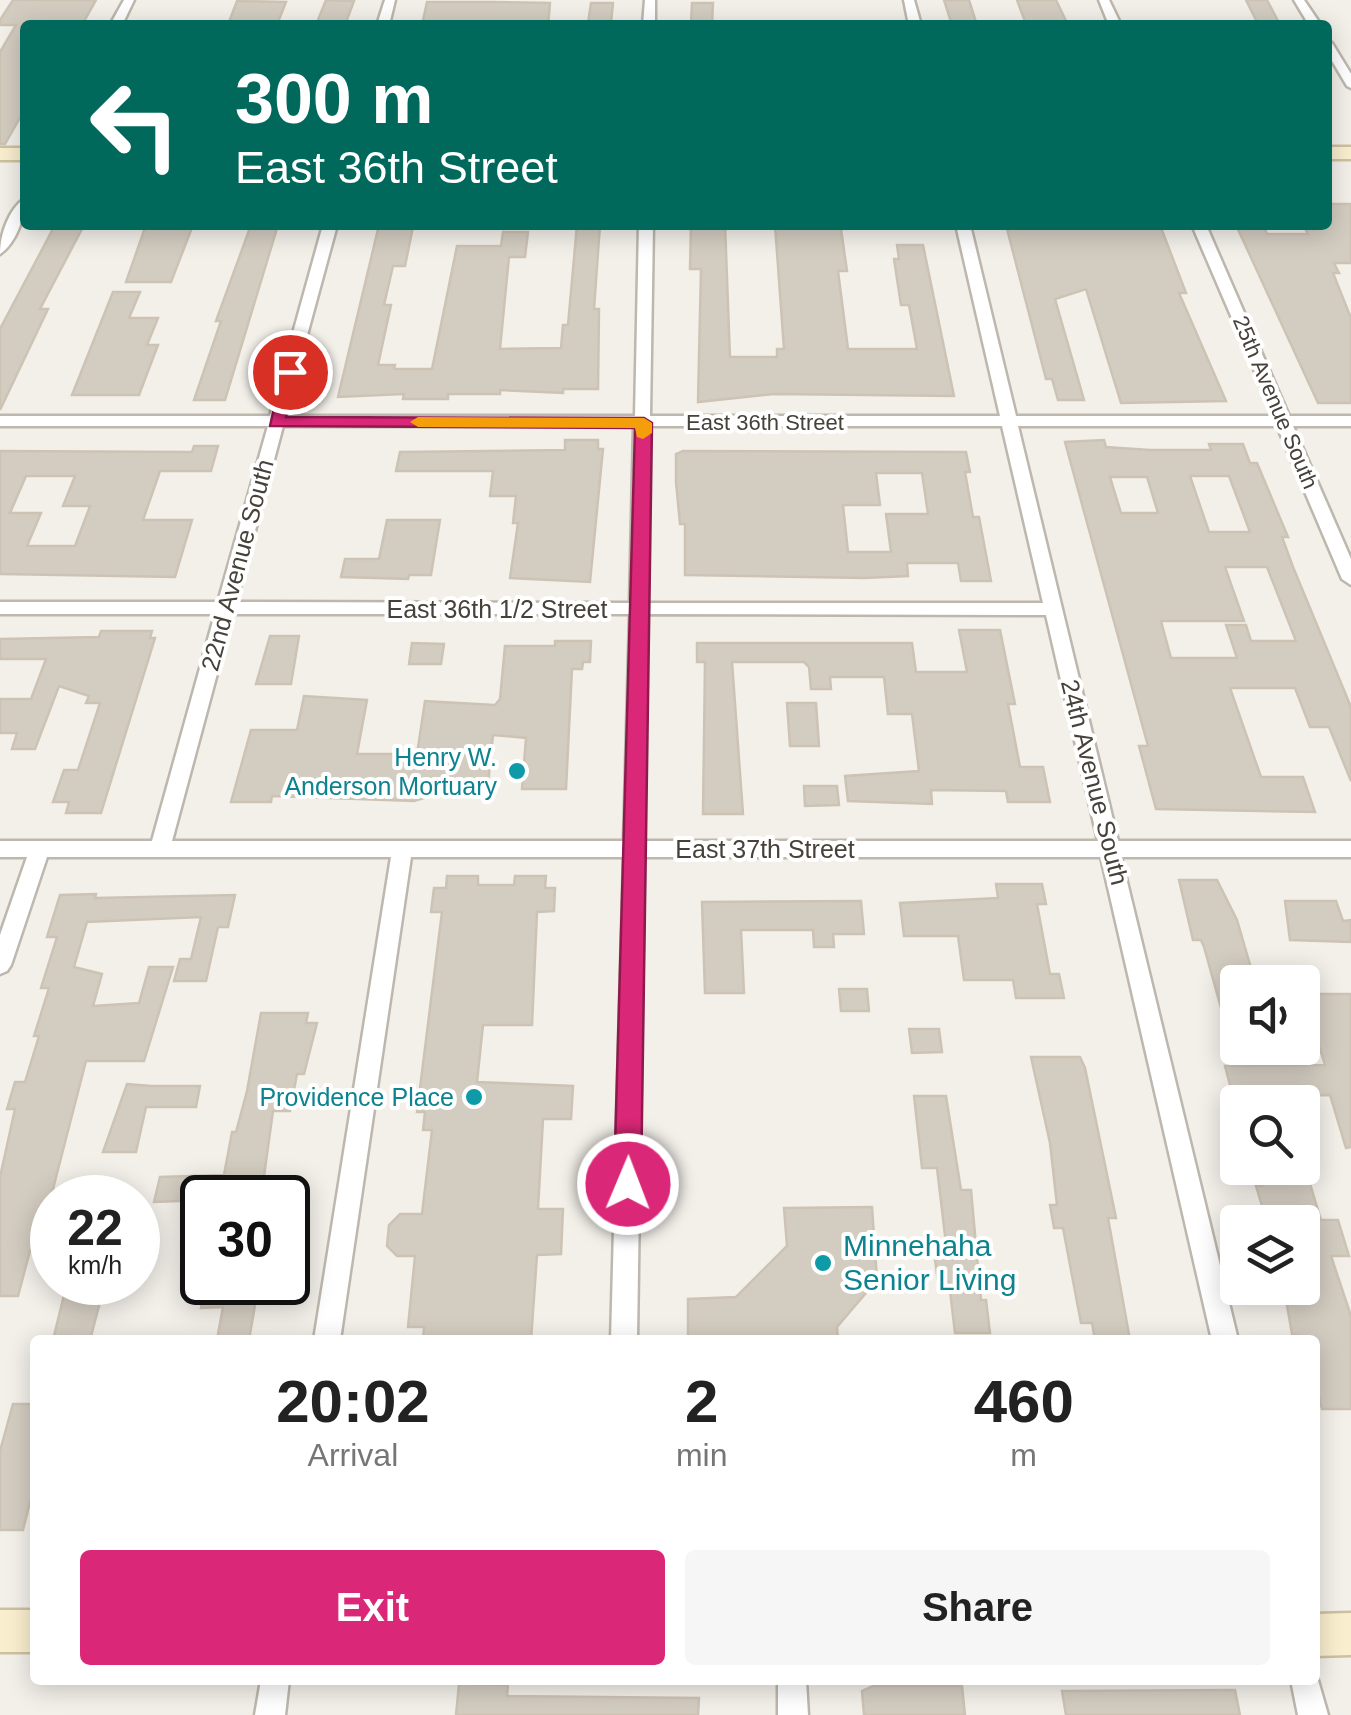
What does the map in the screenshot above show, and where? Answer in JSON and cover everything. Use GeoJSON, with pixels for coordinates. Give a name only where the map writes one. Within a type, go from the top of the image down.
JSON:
{"type":"FeatureCollection","features":[{"type":"Feature","properties":{"kind":"street"},"geometry":{"type":"LineString","coordinates":[[1332,52],[1351,84]]}},
{"type":"Feature","properties":{"kind":"street"},"geometry":{"type":"LineString","coordinates":[[0,250],[20,212]]}},
{"type":"Feature","properties":{"kind":"street","name":"22nd Avenue South"},"geometry":{"type":"LineString","coordinates":[[160,848],[329,230]]}},
{"type":"Feature","properties":{"kind":"street"},"geometry":{"type":"LineString","coordinates":[[624,1335],[646,230]]}},
{"type":"Feature","properties":{"kind":"street","name":"24th Avenue South"},"geometry":{"type":"LineString","coordinates":[[964,230],[1224,1335]]}},
{"type":"Feature","properties":{"kind":"street","name":"25th Avenue South"},"geometry":{"type":"LineString","coordinates":[[1202,230],[1351,579]]}},
{"type":"Feature","properties":{"kind":"street","name":"East 36th Street"},"geometry":{"type":"LineString","coordinates":[[0,422],[1351,422]]}},
{"type":"Feature","properties":{"kind":"street","name":"East 36th 1/2 Street"},"geometry":{"type":"LineString","coordinates":[[0,608],[1054,608]]}},
{"type":"Feature","properties":{"kind":"street","name":"East 37th Street"},"geometry":{"type":"LineString","coordinates":[[0,849],[1351,849]]}},
{"type":"Feature","properties":{"kind":"street"},"geometry":{"type":"LineString","coordinates":[[0,965],[40,849]]}},
{"type":"Feature","properties":{"kind":"street"},"geometry":{"type":"LineString","coordinates":[[328,1335],[402,849]]}},
{"type":"Feature","properties":{"kind":"street"},"geometry":{"type":"LineString","coordinates":[[0,1631],[30,1631]]}},
{"type":"Feature","properties":{"kind":"street"},"geometry":{"type":"LineString","coordinates":[[1320,1634],[1351,1634]]}},
{"type":"Feature","properties":{"kind":"street"},"geometry":{"type":"LineString","coordinates":[[270,1715],[274,1685]]}},
{"type":"Feature","properties":{"kind":"street"},"geometry":{"type":"LineString","coordinates":[[792,1685],[793,1715]]}},
{"type":"Feature","properties":{"kind":"street"},"geometry":{"type":"LineString","coordinates":[[1306,1685],[1313,1715]]}},
{"type":"Feature","properties":{"kind":"building"},"geometry":{"type":"Polygon","coordinates":[[[13,0],[96,0],[85,20],[20,20],[20,118],[5,144],[0,144],[0,52],[16,25],[0,25],[13,0]]]}},
{"type":"Feature","properties":{"kind":"building"},"geometry":{"type":"Polygon","coordinates":[[[326,0],[354,1],[347,20],[318,20],[326,0]]]}},
{"type":"Feature","properties":{"kind":"building"},"geometry":{"type":"Polygon","coordinates":[[[944,0],[969,0],[975,20],[950,20],[944,0]]]}},
{"type":"Feature","properties":{"kind":"building"},"geometry":{"type":"Polygon","coordinates":[[[1017,0],[1056,0],[1066,20],[1024,20],[1017,0]]]}},
{"type":"Feature","properties":{"kind":"building"},"geometry":{"type":"Polygon","coordinates":[[[1246,0],[1267,0],[1277,20],[1256,20],[1246,0]]]}},
{"type":"Feature","properties":{"kind":"building"},"geometry":{"type":"Polygon","coordinates":[[[237,1],[286,2],[279,20],[230,20],[237,1]]]}},
{"type":"Feature","properties":{"kind":"building"},"geometry":{"type":"Polygon","coordinates":[[[427,2],[550,3],[548,20],[423,20],[427,2]]]}},
{"type":"Feature","properties":{"kind":"building"},"geometry":{"type":"Polygon","coordinates":[[[591,3],[613,3],[611,20],[588,20],[591,3]]]}},
{"type":"Feature","properties":{"kind":"building"},"geometry":{"type":"Polygon","coordinates":[[[692,3],[713,3],[712,20],[691,20],[692,3]]]}},
{"type":"Feature","properties":{"kind":"building"},"geometry":{"type":"Polygon","coordinates":[[[1332,204],[1351,204],[1351,263],[1334,263],[1339,273],[1333,273],[1351,318],[1351,403],[1318,403],[1238,230],[1308,234],[1306,230],[1332,230],[1332,204]]]}},
{"type":"Feature","properties":{"kind":"building"},"geometry":{"type":"Polygon","coordinates":[[[52,230],[81,230],[40,309],[48,309],[0,410],[0,329],[52,230]]]}},
{"type":"Feature","properties":{"kind":"building"},"geometry":{"type":"Polygon","coordinates":[[[144,230],[191,230],[171,282],[126,282],[144,230]]]}},
{"type":"Feature","properties":{"kind":"building"},"geometry":{"type":"Polygon","coordinates":[[[249,230],[276,230],[225,400],[194,400],[221,321],[216,321],[249,230]]]}},
{"type":"Feature","properties":{"kind":"building"},"geometry":{"type":"Polygon","coordinates":[[[378,230],[412,230],[405,266],[393,266],[384,305],[391,305],[378,365],[432,369],[457,246],[501,246],[503,232],[528,232],[525,257],[509,257],[500,349],[561,348],[563,325],[568,325],[577,230],[600,230],[594,309],[599,309],[598,389],[563,389],[563,393],[500,390],[500,394],[448,394],[448,399],[403,399],[404,394],[338,397],[378,230]]]}},
{"type":"Feature","properties":{"kind":"building"},"geometry":{"type":"Polygon","coordinates":[[[691,230],[725,230],[730,357],[777,357],[777,349],[784,349],[775,230],[841,230],[847,271],[838,271],[848,349],[917,349],[909,305],[901,305],[894,259],[899,259],[897,245],[923,245],[954,396],[774,394],[698,402],[701,269],[690,269],[691,230]]]}},
{"type":"Feature","properties":{"kind":"building"},"geometry":{"type":"Polygon","coordinates":[[[1007,230],[1162,230],[1186,293],[1179,293],[1226,401],[1121,403],[1086,289],[1055,299],[1084,400],[1058,400],[1052,379],[1046,379],[1007,230]]]}},
{"type":"Feature","properties":{"kind":"building"},"geometry":{"type":"Polygon","coordinates":[[[113,292],[140,292],[129,318],[158,318],[147,345],[158,345],[139,395],[72,395],[113,292]]]}},
{"type":"Feature","properties":{"kind":"building"},"geometry":{"type":"Polygon","coordinates":[[[565,440],[598,440],[598,449],[603,449],[590,582],[510,578],[518,523],[513,523],[516,496],[490,496],[493,471],[396,471],[400,452],[565,450],[565,440]]]}},
{"type":"Feature","properties":{"kind":"building"},"geometry":{"type":"Polygon","coordinates":[[[1104,440],[1106,447],[1150,450],[1211,450],[1209,444],[1243,444],[1250,463],[1257,463],[1288,537],[1282,537],[1293,567],[1351,707],[1351,781],[1329,727],[1310,727],[1295,688],[1230,688],[1261,777],[1303,777],[1315,812],[1156,809],[1139,746],[1148,746],[1065,442],[1104,440]],[[1190,476],[1209,532],[1250,532],[1229,476],[1190,476]],[[1110,477],[1121,513],[1158,513],[1147,477],[1110,477]],[[1225,567],[1244,621],[1161,621],[1171,658],[1237,658],[1226,625],[1246,625],[1251,641],[1296,641],[1267,567],[1225,567]]]}},
{"type":"Feature","properties":{"kind":"building"},"geometry":{"type":"Polygon","coordinates":[[[194,446],[218,446],[211,471],[160,471],[143,520],[192,520],[175,577],[0,574],[0,451],[192,452],[194,446]],[[26,476],[10,513],[41,513],[27,546],[75,546],[90,506],[63,506],[75,476],[26,476]]]}},
{"type":"Feature","properties":{"kind":"building"},"geometry":{"type":"Polygon","coordinates":[[[966,452],[970,472],[965,472],[973,517],[979,517],[991,581],[961,581],[958,563],[907,563],[908,576],[864,578],[685,575],[685,524],[680,524],[676,454],[966,452]],[[876,473],[880,505],[843,505],[848,552],[891,552],[886,514],[928,514],[922,473],[876,473]]]}},
{"type":"Feature","properties":{"kind":"building"},"geometry":{"type":"Polygon","coordinates":[[[387,520],[440,520],[431,575],[409,575],[408,579],[341,577],[345,559],[379,559],[387,520]]]}},
{"type":"Feature","properties":{"kind":"building"},"geometry":{"type":"Polygon","coordinates":[[[959,630],[1000,630],[1015,704],[1008,704],[1020,767],[1043,767],[1050,802],[1008,802],[1006,791],[931,790],[932,804],[848,801],[845,776],[919,771],[912,714],[888,714],[884,677],[830,677],[831,689],[811,689],[809,667],[804,662],[732,662],[743,814],[703,814],[705,662],[697,662],[697,643],[912,643],[916,672],[967,672],[959,630]]]}},
{"type":"Feature","properties":{"kind":"building"},"geometry":{"type":"Polygon","coordinates":[[[101,631],[152,631],[150,638],[155,638],[101,813],[66,813],[69,802],[53,802],[64,770],[78,770],[100,703],[86,703],[89,696],[59,686],[35,749],[12,749],[17,733],[0,733],[0,699],[31,699],[46,659],[0,659],[0,639],[99,637],[101,631]]]}},
{"type":"Feature","properties":{"kind":"building"},"geometry":{"type":"Polygon","coordinates":[[[270,636],[299,636],[291,684],[256,684],[270,636]]]}},
{"type":"Feature","properties":{"kind":"building"},"geometry":{"type":"Polygon","coordinates":[[[555,641],[591,641],[590,662],[583,662],[582,669],[572,669],[566,789],[522,789],[526,738],[493,735],[488,784],[426,784],[424,798],[414,801],[272,796],[271,802],[231,802],[251,730],[297,730],[304,696],[367,700],[357,754],[417,754],[425,701],[495,705],[500,699],[505,646],[555,646],[555,641]]]}},
{"type":"Feature","properties":{"kind":"building"},"geometry":{"type":"Polygon","coordinates":[[[412,643],[444,644],[441,664],[409,664],[412,643]]]}},
{"type":"Feature","properties":{"kind":"building"},"geometry":{"type":"Polygon","coordinates":[[[787,703],[816,703],[819,746],[790,746],[787,703]]]}},
{"type":"Feature","properties":{"kind":"building"},"geometry":{"type":"Polygon","coordinates":[[[804,786],[837,786],[839,805],[805,806],[804,786]]]}},
{"type":"Feature","properties":{"kind":"building","name":"Providence Place"},"geometry":{"type":"Polygon","coordinates":[[[447,876],[478,876],[478,885],[514,885],[515,876],[546,876],[545,888],[555,888],[554,911],[537,912],[532,1025],[483,1025],[477,1082],[573,1086],[571,1119],[543,1119],[538,1209],[563,1209],[561,1254],[537,1255],[531,1335],[423,1335],[424,1327],[408,1327],[415,1256],[397,1256],[387,1246],[389,1225],[400,1214],[422,1214],[432,1130],[423,1130],[425,1112],[417,1112],[442,912],[431,912],[434,888],[446,888],[447,876]]]}},
{"type":"Feature","properties":{"kind":"building"},"geometry":{"type":"Polygon","coordinates":[[[1179,880],[1217,880],[1237,920],[1250,965],[1220,965],[1220,1004],[1204,947],[1201,940],[1193,940],[1179,880]]]}},
{"type":"Feature","properties":{"kind":"building"},"geometry":{"type":"Polygon","coordinates":[[[996,884],[1042,884],[1046,904],[1037,904],[1050,974],[1059,974],[1064,998],[1016,998],[1013,980],[964,980],[958,936],[904,936],[900,903],[998,898],[996,884]]]}},
{"type":"Feature","properties":{"kind":"building"},"geometry":{"type":"Polygon","coordinates":[[[60,895],[235,895],[228,927],[218,927],[206,981],[174,981],[180,959],[191,959],[201,917],[87,922],[74,967],[102,974],[93,1006],[139,1003],[149,967],[173,967],[144,1061],[86,1061],[57,1175],[30,1175],[30,1251],[18,1296],[0,1296],[0,1177],[15,1109],[7,1109],[15,1082],[25,1082],[39,1036],[34,1036],[49,988],[41,988],[57,937],[47,937],[60,895]]]}},
{"type":"Feature","properties":{"kind":"building"},"geometry":{"type":"Polygon","coordinates":[[[861,901],[864,934],[833,934],[834,947],[814,947],[813,930],[741,930],[744,993],[705,993],[702,902],[861,901]]]}},
{"type":"Feature","properties":{"kind":"building"},"geometry":{"type":"Polygon","coordinates":[[[1285,901],[1336,901],[1343,921],[1351,920],[1351,942],[1290,940],[1285,901]]]}},
{"type":"Feature","properties":{"kind":"building"},"geometry":{"type":"Polygon","coordinates":[[[839,989],[867,989],[869,1011],[841,1011],[839,989]]]}},
{"type":"Feature","properties":{"kind":"building"},"geometry":{"type":"Polygon","coordinates":[[[1320,994],[1351,994],[1351,1147],[1346,1148],[1330,1095],[1320,1095],[1320,1085],[1230,1085],[1225,1066],[1325,1065],[1320,1049],[1320,994]]]}},
{"type":"Feature","properties":{"kind":"building"},"geometry":{"type":"Polygon","coordinates":[[[261,1013],[308,1013],[306,1023],[317,1023],[304,1074],[297,1074],[290,1111],[273,1111],[264,1175],[224,1175],[232,1132],[236,1132],[261,1013]]]}},
{"type":"Feature","properties":{"kind":"building"},"geometry":{"type":"Polygon","coordinates":[[[909,1029],[939,1029],[942,1052],[912,1053],[909,1029]]]}},
{"type":"Feature","properties":{"kind":"building"},"geometry":{"type":"Polygon","coordinates":[[[1031,1057],[1080,1057],[1116,1218],[1108,1218],[1129,1335],[1094,1335],[1092,1323],[1081,1323],[1063,1228],[1054,1228],[1050,1205],[1057,1205],[1050,1143],[1031,1057]]]}},
{"type":"Feature","properties":{"kind":"building"},"geometry":{"type":"Polygon","coordinates":[[[127,1084],[200,1086],[196,1107],[146,1107],[136,1152],[103,1152],[127,1084]]]}},
{"type":"Feature","properties":{"kind":"building"},"geometry":{"type":"Polygon","coordinates":[[[914,1096],[946,1096],[961,1190],[971,1190],[981,1300],[986,1300],[990,1333],[955,1333],[949,1282],[938,1282],[934,1252],[947,1252],[937,1168],[922,1168],[914,1096]]]}},
{"type":"Feature","properties":{"kind":"building"},"geometry":{"type":"Polygon","coordinates":[[[180,1176],[180,1201],[160,1202],[160,1177],[180,1176]]]}},
{"type":"Feature","properties":{"kind":"building"},"geometry":{"type":"Polygon","coordinates":[[[1310,1185],[1316,1205],[1262,1205],[1256,1186],[1310,1185]]]}},
{"type":"Feature","properties":{"kind":"building","name":"Minnehaha Senior Living"},"geometry":{"type":"Polygon","coordinates":[[[872,1207],[877,1280],[837,1327],[838,1335],[688,1335],[688,1299],[736,1297],[787,1246],[784,1208],[872,1207]]]}},
{"type":"Feature","properties":{"kind":"building"},"geometry":{"type":"Polygon","coordinates":[[[1320,1217],[1321,1220],[1338,1220],[1349,1256],[1331,1256],[1351,1316],[1351,1409],[1322,1409],[1320,1335],[1292,1334],[1287,1305],[1320,1305],[1320,1217]]]}},
{"type":"Feature","properties":{"kind":"building"},"geometry":{"type":"Polygon","coordinates":[[[62,1305],[99,1305],[91,1335],[54,1335],[62,1305]]]}},
{"type":"Feature","properties":{"kind":"building"},"geometry":{"type":"Polygon","coordinates":[[[255,1305],[250,1335],[218,1335],[223,1307],[201,1308],[255,1305]]]}},
{"type":"Feature","properties":{"kind":"building"},"geometry":{"type":"Polygon","coordinates":[[[13,1404],[30,1404],[30,1502],[23,1530],[0,1530],[0,1451],[13,1404]]]}},
{"type":"Feature","properties":{"kind":"building"},"geometry":{"type":"Polygon","coordinates":[[[459,1685],[508,1685],[507,1696],[699,1698],[698,1715],[456,1715],[459,1685]]]}},
{"type":"Feature","properties":{"kind":"building"},"geometry":{"type":"Polygon","coordinates":[[[873,1686],[962,1686],[965,1715],[864,1715],[862,1691],[873,1686]]]}},
{"type":"Feature","properties":{"kind":"building"},"geometry":{"type":"Polygon","coordinates":[[[1235,1690],[1240,1715],[1066,1715],[1062,1691],[1235,1690]]]}},
{"type":"Feature","properties":{"kind":"slow traffic"},"geometry":{"type":"LineString","coordinates":[[418,422],[644,423],[643,433]]}},
{"type":"Feature","properties":{"kind":"place","name":"Henry W. Anderson Mortuary"},"geometry":{"type":"Point","coordinates":[517,771]}},
{"type":"Feature","properties":{"kind":"place","name":"Providence Place"},"geometry":{"type":"Point","coordinates":[474,1097]}},
{"type":"Feature","properties":{"kind":"place","name":"Minnehaha Senior Living"},"geometry":{"type":"Point","coordinates":[823,1263]}},
{"type":"Feature","properties":{"kind":"route"},"geometry":{"type":"LineString","coordinates":[[290,372],[276,422],[644,423],[628,1184]]}}]}
